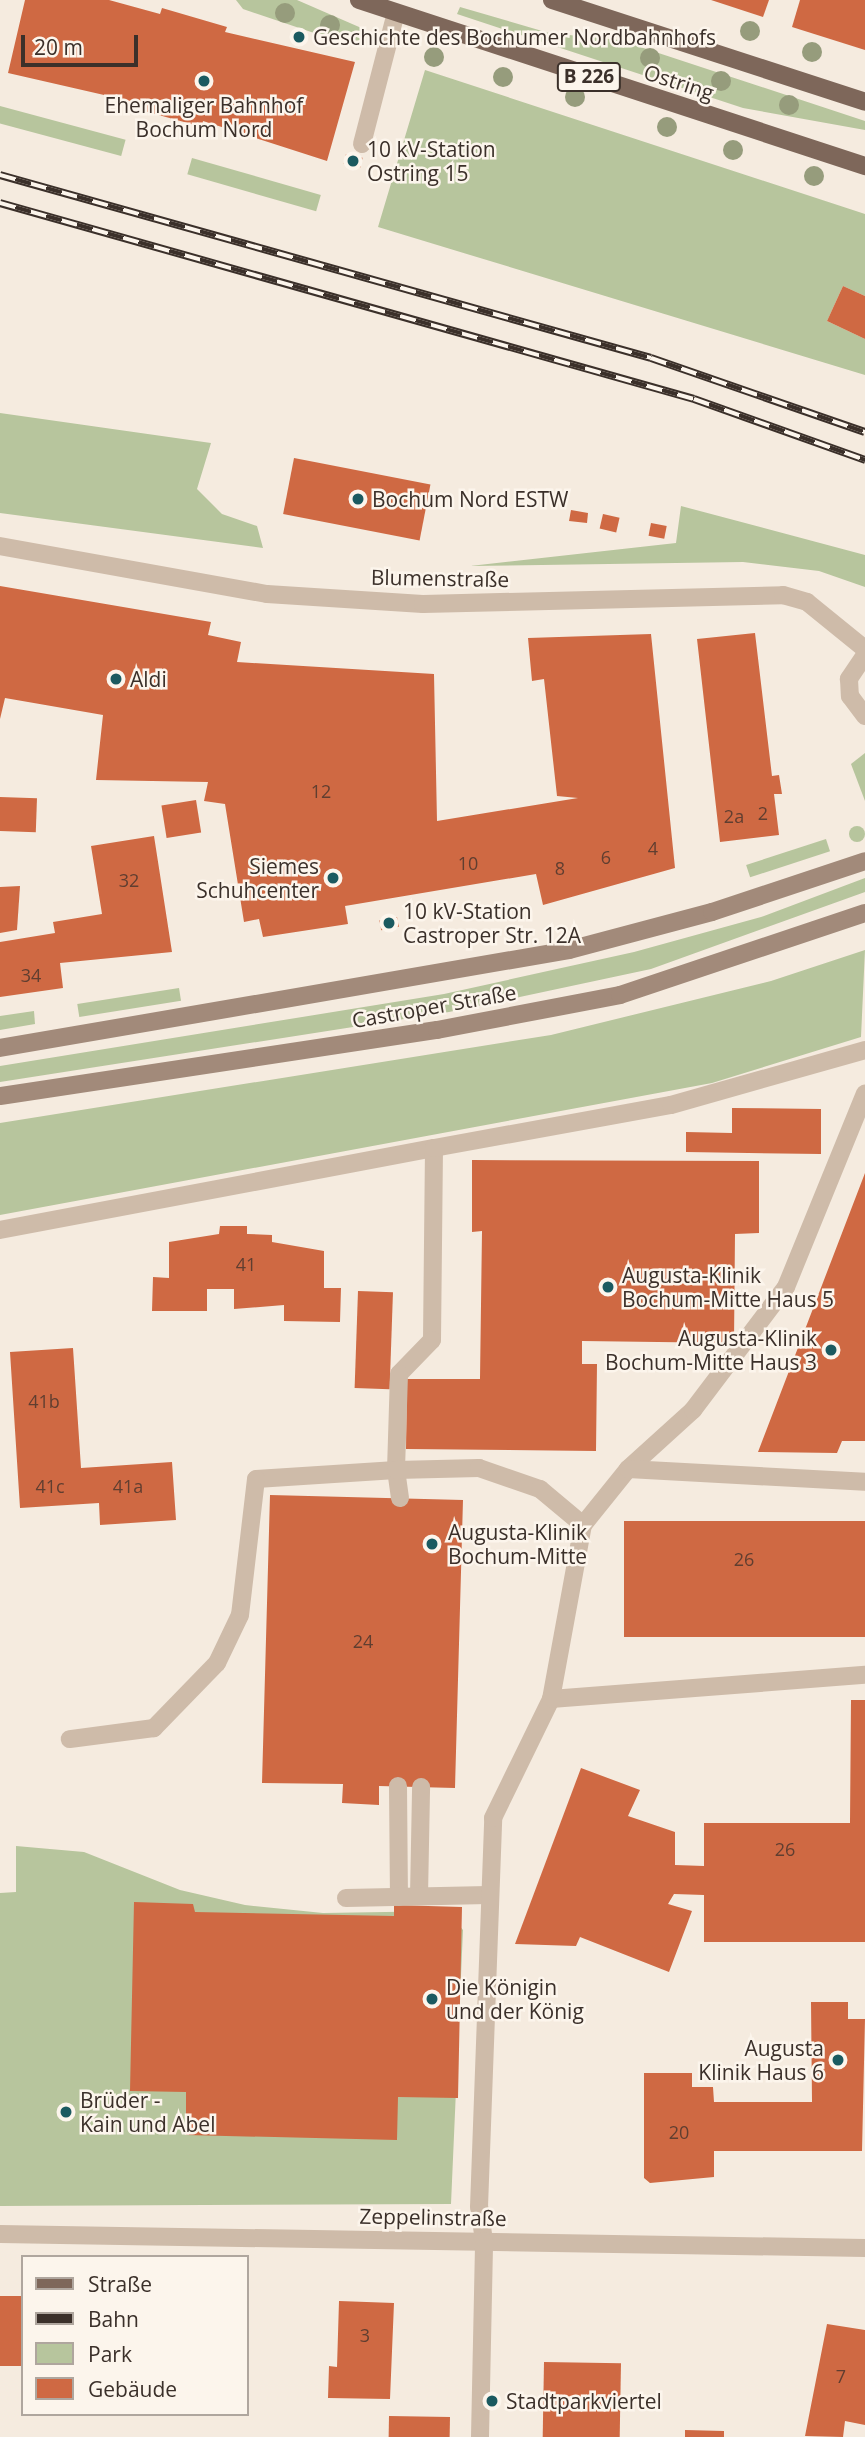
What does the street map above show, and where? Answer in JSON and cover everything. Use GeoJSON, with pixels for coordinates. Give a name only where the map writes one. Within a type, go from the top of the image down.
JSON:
{"type":"FeatureCollection","features":[{"type":"Feature","properties":{"kind":"main road","name":"Ostring"},"geometry":{"type":"LineString","coordinates":[[359,0],[865,166]]}},
{"type":"Feature","properties":{"kind":"main road","name":"Ostring"},"geometry":{"type":"LineString","coordinates":[[552,0],[865,102]]}},
{"type":"Feature","properties":{"kind":"main road","name":"Castroper Straße"},"geometry":{"type":"LineString","coordinates":[[0,1048],[569,950],[712,912],[865,861]]}},
{"type":"Feature","properties":{"kind":"main road","name":"Castroper Straße"},"geometry":{"type":"LineString","coordinates":[[0,1096],[437,1030],[620,995],[861,912]]}},
{"type":"Feature","properties":{"kind":"street"},"geometry":{"type":"LineString","coordinates":[[362,144],[396,13]]}},
{"type":"Feature","properties":{"kind":"street","name":"Blumenstraße"},"geometry":{"type":"LineString","coordinates":[[0,546],[267,594],[423,604],[783,595],[807,602],[865,649]]}},
{"type":"Feature","properties":{"kind":"street"},"geometry":{"type":"LineString","coordinates":[[865,655],[849,679],[850,696],[865,716]]}},
{"type":"Feature","properties":{"kind":"street"},"geometry":{"type":"LineString","coordinates":[[0,1230],[671,1105],[865,1050]]}},
{"type":"Feature","properties":{"kind":"street"},"geometry":{"type":"LineString","coordinates":[[480,2437],[484,2241],[480,2207],[488,1895],[493,1818],[551,1699],[583,1525],[628,1469],[693,1410],[786,1287],[865,1093]]}},
{"type":"Feature","properties":{"kind":"street"},"geometry":{"type":"LineString","coordinates":[[400,1498],[396,1470],[399,1374],[432,1340],[434,1148]]}},
{"type":"Feature","properties":{"kind":"street"},"geometry":{"type":"LineString","coordinates":[[70,1739],[154,1728],[217,1663],[240,1615],[256,1479],[479,1468],[540,1489],[583,1525]]}},
{"type":"Feature","properties":{"kind":"street"},"geometry":{"type":"LineString","coordinates":[[628,1469],[865,1482]]}},
{"type":"Feature","properties":{"kind":"street"},"geometry":{"type":"LineString","coordinates":[[551,1699],[865,1675]]}},
{"type":"Feature","properties":{"kind":"street"},"geometry":{"type":"LineString","coordinates":[[398,1786],[399,1897]]}},
{"type":"Feature","properties":{"kind":"street"},"geometry":{"type":"LineString","coordinates":[[419,1896],[421,1787]]}},
{"type":"Feature","properties":{"kind":"street"},"geometry":{"type":"LineString","coordinates":[[346,1898],[488,1895]]}},
{"type":"Feature","properties":{"kind":"street","name":"Zeppelinstraße"},"geometry":{"type":"LineString","coordinates":[[0,2234],[865,2248]]}},
{"type":"Feature","properties":{"kind":"green space"},"geometry":{"type":"Polygon","coordinates":[[[236,0],[297,0],[366,30],[361,41],[326,37],[243,9],[236,0]]]}},
{"type":"Feature","properties":{"kind":"green space"},"geometry":{"type":"Polygon","coordinates":[[[460,7],[549,33],[619,40],[865,121],[865,130],[743,108],[457,14],[460,7]]]}},
{"type":"Feature","properties":{"kind":"green space"},"geometry":{"type":"Polygon","coordinates":[[[425,70],[865,214],[865,296],[843,286],[827,321],[865,339],[865,375],[378,227],[425,70]]]}},
{"type":"Feature","properties":{"kind":"green space"},"geometry":{"type":"Polygon","coordinates":[[[0,106],[126,140],[121,156],[0,124],[0,106]]]}},
{"type":"Feature","properties":{"kind":"green space"},"geometry":{"type":"Polygon","coordinates":[[[192,158],[321,195],[316,211],[187,174],[192,158]]]}},
{"type":"Feature","properties":{"kind":"green space"},"geometry":{"type":"Polygon","coordinates":[[[0,413],[211,443],[197,489],[222,514],[257,526],[263,548],[0,513],[0,413]]]}},
{"type":"Feature","properties":{"kind":"green space"},"geometry":{"type":"Polygon","coordinates":[[[681,506],[865,555],[865,587],[819,571],[743,562],[470,566],[676,543],[681,506]]]}},
{"type":"Feature","properties":{"kind":"green space"},"geometry":{"type":"Polygon","coordinates":[[[865,753],[865,801],[851,764],[865,753]]]}},
{"type":"Feature","properties":{"kind":"green space"},"geometry":{"type":"Polygon","coordinates":[[[854,826],[860,826],[865,834],[863,840],[854,842],[849,837],[849,831],[854,826]]]}},
{"type":"Feature","properties":{"kind":"green space"},"geometry":{"type":"Polygon","coordinates":[[[826,839],[830,851],[750,877],[746,865],[826,839]]]}},
{"type":"Feature","properties":{"kind":"green space"},"geometry":{"type":"Polygon","coordinates":[[[865,878],[865,892],[651,969],[449,1012],[0,1082],[0,1066],[444,994],[634,952],[761,917],[865,878]]]}},
{"type":"Feature","properties":{"kind":"green space"},"geometry":{"type":"Polygon","coordinates":[[[865,950],[861,1037],[712,1083],[0,1215],[0,1123],[551,1035],[771,981],[865,950]]]}},
{"type":"Feature","properties":{"kind":"green space"},"geometry":{"type":"Polygon","coordinates":[[[179,988],[181,1001],[79,1017],[77,1004],[179,988]]]}},
{"type":"Feature","properties":{"kind":"green space"},"geometry":{"type":"Polygon","coordinates":[[[34,1011],[35,1024],[0,1030],[0,1016],[34,1011]]]}},
{"type":"Feature","properties":{"kind":"green space"},"geometry":{"type":"Polygon","coordinates":[[[16,1846],[84,1852],[180,1890],[245,1905],[323,1913],[448,1911],[463,1930],[451,2204],[0,2206],[0,1893],[16,1892],[16,1846]]]}},
{"type":"Feature","properties":{"kind":"building","name":"Ehemaliger Bahnhof Bochum Nord"},"geometry":{"type":"Polygon","coordinates":[[[25,0],[109,0],[160,14],[162,8],[227,27],[225,32],[355,62],[327,161],[203,121],[202,127],[137,109],[139,103],[8,73],[25,0]]]}},
{"type":"Feature","properties":{"kind":"building"},"geometry":{"type":"Polygon","coordinates":[[[711,0],[769,0],[763,17],[711,0]]]}},
{"type":"Feature","properties":{"kind":"building"},"geometry":{"type":"Polygon","coordinates":[[[800,0],[865,0],[865,50],[792,27],[800,0]]]}},
{"type":"Feature","properties":{"kind":"building","name":"10 kV-Station Ostring 15"},"geometry":{"type":"Polygon","coordinates":[[[346,154],[363,158],[360,168],[344,164],[346,154]]]}},
{"type":"Feature","properties":{"kind":"building"},"geometry":{"type":"Polygon","coordinates":[[[843,286],[865,296],[865,339],[827,321],[843,286]]]}},
{"type":"Feature","properties":{"kind":"building","name":"Bochum Nord ESTW"},"geometry":{"type":"Polygon","coordinates":[[[294,458],[430,485],[420,540],[283,514],[294,458]]]}},
{"type":"Feature","properties":{"kind":"building"},"geometry":{"type":"Polygon","coordinates":[[[571,510],[588,513],[587,523],[569,521],[571,510]]]}},
{"type":"Feature","properties":{"kind":"building"},"geometry":{"type":"Polygon","coordinates":[[[603,514],[620,518],[616,532],[600,529],[603,514]]]}},
{"type":"Feature","properties":{"kind":"building"},"geometry":{"type":"Polygon","coordinates":[[[651,523],[667,526],[664,539],[649,536],[651,523]]]}},
{"type":"Feature","properties":{"kind":"building"},"geometry":{"type":"Polygon","coordinates":[[[0,586],[211,622],[208,635],[241,642],[237,662],[434,674],[437,821],[578,798],[557,796],[544,679],[532,681],[528,638],[651,634],[675,868],[543,905],[536,874],[345,906],[348,924],[263,937],[259,919],[244,922],[225,804],[204,801],[208,782],[96,780],[103,715],[5,698],[0,719],[0,586]]]}},
{"type":"Feature","properties":{"kind":"building"},"geometry":{"type":"Polygon","coordinates":[[[755,633],[772,776],[779,775],[782,794],[774,794],[779,835],[720,842],[697,639],[755,633]]]}},
{"type":"Feature","properties":{"kind":"building"},"geometry":{"type":"Polygon","coordinates":[[[0,797],[37,798],[36,832],[0,831],[0,797]]]}},
{"type":"Feature","properties":{"kind":"building"},"geometry":{"type":"Polygon","coordinates":[[[196,800],[201,833],[167,838],[161,805],[196,800]]]}},
{"type":"Feature","properties":{"kind":"building"},"geometry":{"type":"Polygon","coordinates":[[[154,836],[172,952],[60,963],[63,988],[0,997],[0,942],[55,933],[53,922],[102,914],[91,846],[154,836]]]}},
{"type":"Feature","properties":{"kind":"building"},"geometry":{"type":"Polygon","coordinates":[[[20,886],[17,930],[0,933],[0,887],[20,886]]]}},
{"type":"Feature","properties":{"kind":"building","name":"10 kV-Station Castroper Str. 12A"},"geometry":{"type":"Polygon","coordinates":[[[397,917],[399,927],[381,930],[379,920],[397,917]]]}},
{"type":"Feature","properties":{"kind":"building"},"geometry":{"type":"Polygon","coordinates":[[[732,1108],[821,1109],[821,1154],[686,1152],[686,1132],[732,1133],[732,1108]]]}},
{"type":"Feature","properties":{"kind":"building","name":"Augusta-Klinik Bochum-Mitte Haus 5"},"geometry":{"type":"Polygon","coordinates":[[[472,1160],[759,1161],[759,1233],[735,1234],[734,1343],[582,1341],[582,1364],[597,1364],[596,1451],[406,1449],[407,1379],[480,1379],[482,1231],[472,1232],[472,1160]]]}},
{"type":"Feature","properties":{"kind":"building","name":"Augusta-Klinik Bochum-Mitte Haus 3"},"geometry":{"type":"Polygon","coordinates":[[[865,1173],[865,1441],[842,1441],[837,1453],[758,1452],[865,1173]]]}},
{"type":"Feature","properties":{"kind":"building"},"geometry":{"type":"Polygon","coordinates":[[[220,1226],[247,1226],[247,1234],[272,1235],[272,1242],[324,1251],[324,1288],[341,1288],[340,1322],[284,1321],[284,1305],[234,1309],[234,1289],[207,1289],[207,1311],[152,1311],[153,1277],[169,1278],[169,1242],[219,1234],[220,1226]]]}},
{"type":"Feature","properties":{"kind":"building"},"geometry":{"type":"Polygon","coordinates":[[[358,1291],[393,1292],[390,1389],[355,1388],[358,1291]]]}},
{"type":"Feature","properties":{"kind":"building"},"geometry":{"type":"Polygon","coordinates":[[[73,1348],[81,1468],[172,1462],[176,1520],[100,1525],[99,1503],[20,1508],[10,1352],[73,1348]]]}},
{"type":"Feature","properties":{"kind":"building"},"geometry":{"type":"Polygon","coordinates":[[[270,1495],[463,1500],[455,1788],[379,1786],[379,1805],[342,1803],[343,1784],[262,1783],[270,1495]]]}},
{"type":"Feature","properties":{"kind":"building","name":"Augusta-Klinik Bochum-Mitte"},"geometry":{"type":"Polygon","coordinates":[[[624,1521],[865,1521],[865,1637],[624,1637],[624,1521]]]}},
{"type":"Feature","properties":{"kind":"building"},"geometry":{"type":"Polygon","coordinates":[[[851,1700],[865,1700],[865,1942],[704,1942],[704,1895],[674,1894],[668,1904],[692,1911],[669,1972],[580,1937],[576,1946],[515,1944],[581,1768],[640,1790],[628,1816],[675,1832],[675,1865],[704,1866],[704,1823],[850,1823],[851,1700]]]}},
{"type":"Feature","properties":{"kind":"building"},"geometry":{"type":"Polygon","coordinates":[[[134,1902],[193,1904],[195,1912],[394,1916],[394,1905],[462,1907],[458,2098],[398,2097],[397,2140],[186,2135],[186,2092],[130,2091],[134,1902]]]}},
{"type":"Feature","properties":{"kind":"building","name":"Augusta Klinik Haus 6"},"geometry":{"type":"Polygon","coordinates":[[[811,2002],[848,2002],[848,2019],[865,2019],[862,2151],[714,2151],[714,2177],[650,2183],[644,2178],[644,2073],[692,2073],[692,2087],[713,2087],[714,2102],[812,2102],[811,2002]]]}},
{"type":"Feature","properties":{"kind":"building"},"geometry":{"type":"Polygon","coordinates":[[[0,2296],[21,2296],[21,2366],[0,2366],[0,2296]]]}},
{"type":"Feature","properties":{"kind":"building"},"geometry":{"type":"Polygon","coordinates":[[[339,2301],[394,2303],[390,2399],[328,2398],[329,2366],[337,2367],[339,2301]]]}},
{"type":"Feature","properties":{"kind":"building"},"geometry":{"type":"Polygon","coordinates":[[[827,2324],[865,2330],[865,2425],[845,2421],[843,2437],[805,2436],[827,2324]]]}},
{"type":"Feature","properties":{"kind":"building"},"geometry":{"type":"Polygon","coordinates":[[[544,2362],[621,2363],[620,2437],[543,2437],[544,2362]]]}},
{"type":"Feature","properties":{"kind":"building"},"geometry":{"type":"Polygon","coordinates":[[[389,2416],[450,2417],[450,2437],[389,2437],[389,2416]]]}},
{"type":"Feature","properties":{"kind":"building"},"geometry":{"type":"Polygon","coordinates":[[[685,2430],[724,2431],[724,2437],[685,2437],[685,2430]]]}},
{"type":"Feature","properties":{"kind":"railway"},"geometry":{"type":"LineString","coordinates":[[0,175],[651,358],[865,432]]}},
{"type":"Feature","properties":{"kind":"railway"},"geometry":{"type":"LineString","coordinates":[[0,203],[694,399],[865,460]]}},
{"type":"Feature","properties":{"kind":"place","name":"Geschichte des Bochumer Nordbahnhofs"},"geometry":{"type":"Point","coordinates":[299,37]}},
{"type":"Feature","properties":{"kind":"place","name":"Ehemaliger Bahnhof Bochum Nord"},"geometry":{"type":"Point","coordinates":[204,81]}},
{"type":"Feature","properties":{"kind":"place","name":"10 kV-Station Ostring 15"},"geometry":{"type":"Point","coordinates":[353,161]}},
{"type":"Feature","properties":{"kind":"place","name":"Bochum Nord ESTW"},"geometry":{"type":"Point","coordinates":[358,499]}},
{"type":"Feature","properties":{"kind":"place","name":"Aldi"},"geometry":{"type":"Point","coordinates":[116,679]}},
{"type":"Feature","properties":{"kind":"place","name":"Siemes Schuhcenter"},"geometry":{"type":"Point","coordinates":[333,878]}},
{"type":"Feature","properties":{"kind":"place","name":"10 kV-Station Castroper Str. 12A"},"geometry":{"type":"Point","coordinates":[389,923]}},
{"type":"Feature","properties":{"kind":"place","name":"Augusta-Klinik Bochum-Mitte Haus 5"},"geometry":{"type":"Point","coordinates":[608,1287]}},
{"type":"Feature","properties":{"kind":"place","name":"Augusta-Klinik Bochum-Mitte Haus 3"},"geometry":{"type":"Point","coordinates":[831,1350]}},
{"type":"Feature","properties":{"kind":"place","name":"Augusta-Klinik Bochum-Mitte"},"geometry":{"type":"Point","coordinates":[432,1544]}},
{"type":"Feature","properties":{"kind":"place","name":"Die Königin und der König"},"geometry":{"type":"Point","coordinates":[432,1999]}},
{"type":"Feature","properties":{"kind":"place","name":"Augusta Klinik Haus 6"},"geometry":{"type":"Point","coordinates":[838,2060]}},
{"type":"Feature","properties":{"kind":"place","name":"Brüder - Kain und Abel"},"geometry":{"type":"Point","coordinates":[66,2112]}},
{"type":"Feature","properties":{"kind":"place","name":"Stadtparkviertel"},"geometry":{"type":"Point","coordinates":[492,2401]}}]}
